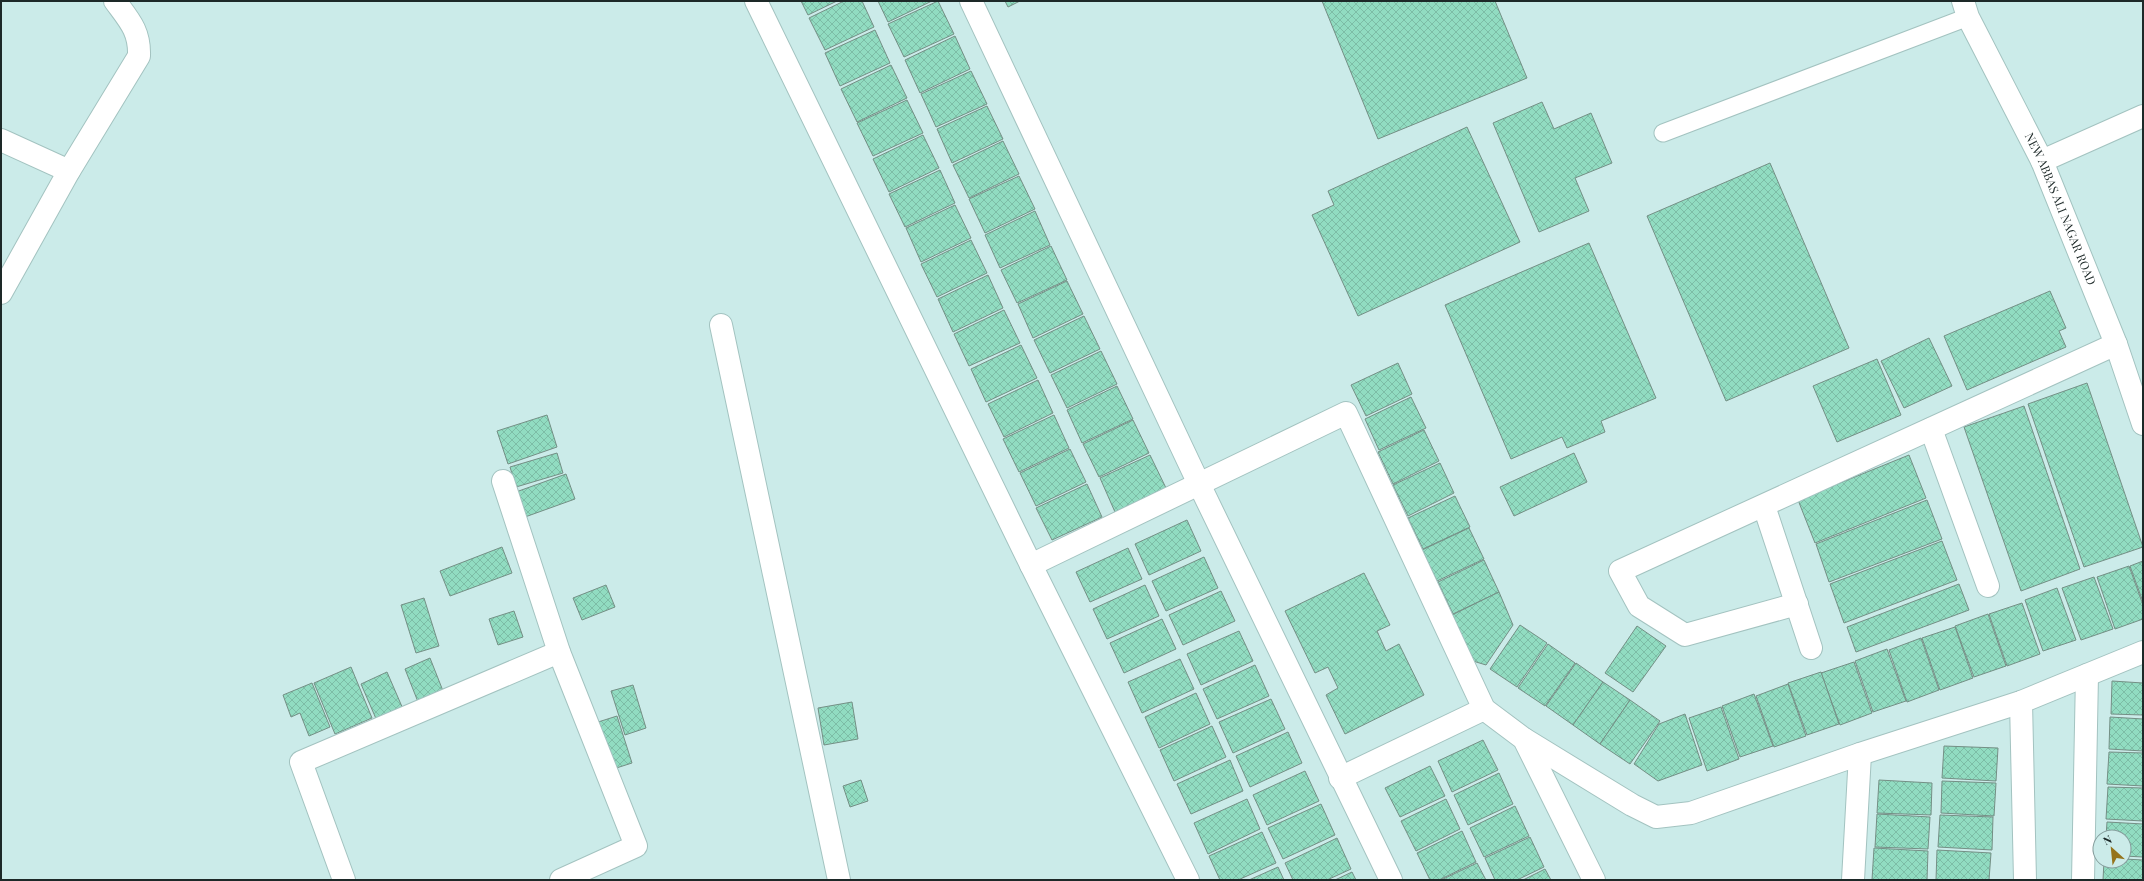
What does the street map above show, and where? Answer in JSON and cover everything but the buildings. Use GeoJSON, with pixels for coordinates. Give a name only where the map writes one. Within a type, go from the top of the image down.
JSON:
{"type":"FeatureCollection","features":[{"type":"Feature","properties":{"kind":"street"},"geometry":{"type":"LineString","coordinates":[[1,293],[69,171],[139,56],[140,43],[135,29],[115,1]]}},
{"type":"Feature","properties":{"kind":"street"},"geometry":{"type":"LineString","coordinates":[[756,1],[1188,880]]}},
{"type":"Feature","properties":{"kind":"street"},"geometry":{"type":"LineString","coordinates":[[971,1],[1199,484],[1340,778],[1391,880]]}},
{"type":"Feature","properties":{"kind":"street","name":"NEW ABBAS ALI NAGAR ROAD"},"geometry":{"type":"LineString","coordinates":[[1966,9],[2042,161],[2116,344],[2143,424]]}},
{"type":"Feature","properties":{"kind":"street"},"geometry":{"type":"LineString","coordinates":[[2042,161],[2143,116]]}},
{"type":"Feature","properties":{"kind":"street"},"geometry":{"type":"LineString","coordinates":[[1,140],[69,171]]}},
{"type":"Feature","properties":{"kind":"street"},"geometry":{"type":"LineString","coordinates":[[721,324],[839,880]]}},
{"type":"Feature","properties":{"kind":"street"},"geometry":{"type":"LineString","coordinates":[[1797,604],[1685,635],[1639,606],[1620,571],[2116,344]]}},
{"type":"Feature","properties":{"kind":"street"},"geometry":{"type":"LineString","coordinates":[[1032,565],[1346,413],[1484,709],[1524,739],[1632,805],[1656,817],[1691,813],[1860,754],[2021,702],[2143,652]]}},
{"type":"Feature","properties":{"kind":"street"},"geometry":{"type":"LineString","coordinates":[[1931,429],[1988,586]]}},
{"type":"Feature","properties":{"kind":"street"},"geometry":{"type":"LineString","coordinates":[[503,481],[559,652],[636,846],[561,880]]}},
{"type":"Feature","properties":{"kind":"street"},"geometry":{"type":"LineString","coordinates":[[1764,506],[1811,648]]}},
{"type":"Feature","properties":{"kind":"street"},"geometry":{"type":"LineString","coordinates":[[344,880],[301,762],[559,652]]}},
{"type":"Feature","properties":{"kind":"street"},"geometry":{"type":"LineString","coordinates":[[2083,880],[2087,675]]}},
{"type":"Feature","properties":{"kind":"street"},"geometry":{"type":"LineString","coordinates":[[2021,702],[2025,880]]}},
{"type":"Feature","properties":{"kind":"street"},"geometry":{"type":"LineString","coordinates":[[1340,778],[1484,709]]}},
{"type":"Feature","properties":{"kind":"street"},"geometry":{"type":"LineString","coordinates":[[1524,739],[1594,880]]}},
{"type":"Feature","properties":{"kind":"street"},"geometry":{"type":"LineString","coordinates":[[1853,880],[1860,754]]}},
{"type":"Feature","properties":{"kind":"lane"},"geometry":{"type":"LineString","coordinates":[[1664,133],[1966,9]]}}]}
